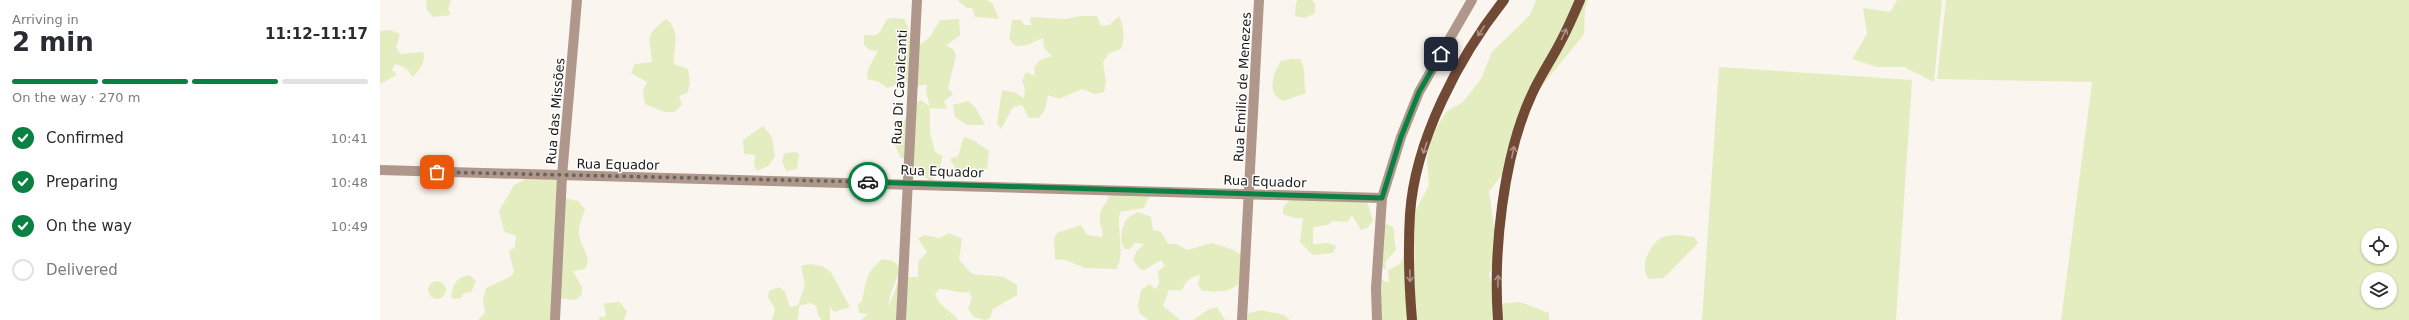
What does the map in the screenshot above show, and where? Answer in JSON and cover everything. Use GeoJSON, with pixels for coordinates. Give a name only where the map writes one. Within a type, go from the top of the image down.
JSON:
{"type":"FeatureCollection","features":[{"type":"Feature","properties":{"kind":"main road"},"geometry":{"type":"LineString","coordinates":[[1412,320],[1410,213],[1419,165],[1442,99],[1466,54],[1504,0]]}},
{"type":"Feature","properties":{"kind":"main road"},"geometry":{"type":"LineString","coordinates":[[1498,320],[1499,248],[1506,186],[1515,139],[1532,95],[1580,0]]}},
{"type":"Feature","properties":{"kind":"street","name":"Rua das Missões"},"geometry":{"type":"LineString","coordinates":[[555,320],[562,176],[577,0]]}},
{"type":"Feature","properties":{"kind":"street","name":"Rua Di Cavalcanti"},"geometry":{"type":"LineString","coordinates":[[902,320],[907,183],[918,0]]}},
{"type":"Feature","properties":{"kind":"street","name":"Rua Emilio de Menezes"},"geometry":{"type":"LineString","coordinates":[[1242,320],[1259,0]]}},
{"type":"Feature","properties":{"kind":"street"},"geometry":{"type":"LineString","coordinates":[[1377,320],[1376,288],[1382,198],[1401,137],[1419,92],[1472,0]]}},
{"type":"Feature","properties":{"kind":"street","name":"Rua Equador"},"geometry":{"type":"LineString","coordinates":[[380,170],[562,176],[907,183],[1382,198]]}},
{"type":"Feature","properties":{"kind":"green space"},"geometry":{"type":"Polygon","coordinates":[[[426,0],[451,0],[448,9],[451,15],[433,17],[427,10],[426,0]]]}},
{"type":"Feature","properties":{"kind":"green space"},"geometry":{"type":"Polygon","coordinates":[[[957,0],[987,0],[992,3],[999,19],[975,17],[972,8],[967,8],[957,0]]]}},
{"type":"Feature","properties":{"kind":"green space"},"geometry":{"type":"Polygon","coordinates":[[[1298,0],[1312,0],[1315,4],[1315,13],[1305,18],[1295,16],[1296,2],[1298,0]]]}},
{"type":"Feature","properties":{"kind":"green space"},"geometry":{"type":"Polygon","coordinates":[[[1536,0],[1588,0],[1585,8],[1584,34],[1534,96],[1506,170],[1489,191],[1497,248],[1489,275],[1497,304],[1520,302],[1549,313],[1549,320],[1405,320],[1403,313],[1404,320],[1380,320],[1378,312],[1381,280],[1389,282],[1388,270],[1400,264],[1410,240],[1414,214],[1429,185],[1427,160],[1431,136],[1446,112],[1463,102],[1481,79],[1492,52],[1530,15],[1536,0]]]}},
{"type":"Feature","properties":{"kind":"green space"},"geometry":{"type":"Polygon","coordinates":[[[1897,0],[1942,0],[1934,82],[1904,67],[1877,67],[1852,59],[1867,34],[1863,8],[1890,12],[1897,0]]]}},
{"type":"Feature","properties":{"kind":"green space"},"geometry":{"type":"Polygon","coordinates":[[[1946,0],[2409,0],[2409,320],[2061,320],[2092,82],[1937,79],[1946,0]]]}},
{"type":"Feature","properties":{"kind":"green space"},"geometry":{"type":"Polygon","coordinates":[[[1080,16],[1097,16],[1101,26],[1109,25],[1119,16],[1122,24],[1123,36],[1121,49],[1109,53],[1103,62],[1106,82],[1104,92],[1095,94],[1082,89],[1059,99],[1048,95],[1045,109],[1039,118],[1029,118],[1022,105],[1013,107],[1001,129],[997,123],[1002,90],[1014,92],[1024,98],[1025,88],[1022,80],[1026,72],[1035,76],[1034,67],[1040,60],[1052,56],[1044,48],[1043,38],[1028,45],[1016,46],[1009,39],[1012,20],[1021,20],[1024,25],[1031,25],[1030,17],[1066,19],[1080,16]]]}},
{"type":"Feature","properties":{"kind":"green space"},"geometry":{"type":"Polygon","coordinates":[[[666,19],[674,29],[675,34],[674,64],[688,69],[690,84],[687,93],[679,96],[682,105],[674,112],[664,112],[645,104],[643,90],[647,82],[631,73],[635,64],[652,62],[650,42],[651,34],[666,19]]]}},
{"type":"Feature","properties":{"kind":"green space"},"geometry":{"type":"Polygon","coordinates":[[[887,19],[904,19],[909,31],[912,51],[930,37],[940,20],[959,19],[960,35],[946,46],[953,49],[956,55],[948,88],[953,94],[944,101],[947,109],[930,108],[930,133],[935,152],[943,156],[938,174],[930,181],[916,171],[912,160],[901,158],[891,137],[907,116],[914,103],[921,100],[930,107],[926,92],[927,84],[911,86],[905,81],[901,72],[896,85],[887,88],[879,82],[867,79],[868,69],[878,51],[870,50],[864,45],[864,35],[874,35],[879,33],[887,19]]]}},
{"type":"Feature","properties":{"kind":"green space"},"geometry":{"type":"Polygon","coordinates":[[[390,30],[400,34],[396,47],[400,54],[423,52],[424,59],[420,68],[413,77],[406,68],[395,64],[392,70],[397,75],[380,84],[380,31],[390,30]]]}},
{"type":"Feature","properties":{"kind":"green space"},"geometry":{"type":"Polygon","coordinates":[[[1300,59],[1304,68],[1304,84],[1306,93],[1283,101],[1274,93],[1274,77],[1281,61],[1300,59]]]}},
{"type":"Feature","properties":{"kind":"green space"},"geometry":{"type":"Polygon","coordinates":[[[1719,67],[1912,80],[1896,320],[1702,320],[1719,67]]]}},
{"type":"Feature","properties":{"kind":"green space"},"geometry":{"type":"Polygon","coordinates":[[[968,101],[976,108],[985,125],[967,125],[955,117],[953,105],[968,101]]]}},
{"type":"Feature","properties":{"kind":"green space"},"geometry":{"type":"Polygon","coordinates":[[[763,126],[772,137],[775,157],[768,166],[757,171],[754,165],[755,155],[744,154],[743,140],[763,126]]]}},
{"type":"Feature","properties":{"kind":"green space"},"geometry":{"type":"Polygon","coordinates":[[[964,137],[989,150],[987,169],[961,179],[950,159],[958,156],[964,137]]]}},
{"type":"Feature","properties":{"kind":"green space"},"geometry":{"type":"Polygon","coordinates":[[[795,152],[799,154],[797,169],[786,171],[782,160],[785,153],[795,152]]]}},
{"type":"Feature","properties":{"kind":"green space"},"geometry":{"type":"Polygon","coordinates":[[[529,177],[565,181],[564,198],[578,201],[585,209],[580,224],[579,234],[588,260],[585,269],[573,271],[582,287],[582,295],[575,300],[557,298],[554,320],[478,320],[485,313],[483,299],[486,288],[510,277],[514,272],[509,251],[515,247],[516,236],[504,231],[499,211],[514,185],[529,177]]]}},
{"type":"Feature","properties":{"kind":"green space"},"geometry":{"type":"Polygon","coordinates":[[[1116,191],[1150,195],[1144,208],[1120,212],[1119,226],[1121,249],[1119,263],[1116,269],[1085,268],[1065,260],[1055,259],[1054,239],[1057,233],[1081,225],[1087,235],[1101,237],[1103,234],[1100,214],[1108,197],[1116,191]]]}},
{"type":"Feature","properties":{"kind":"green space"},"geometry":{"type":"Polygon","coordinates":[[[1291,198],[1367,201],[1373,221],[1367,228],[1361,230],[1352,215],[1347,222],[1332,221],[1328,225],[1313,227],[1313,244],[1328,243],[1336,246],[1333,253],[1313,255],[1300,242],[1303,218],[1294,218],[1283,214],[1283,208],[1291,198]]]}},
{"type":"Feature","properties":{"kind":"green space"},"geometry":{"type":"Polygon","coordinates":[[[1138,212],[1151,217],[1153,230],[1161,232],[1168,244],[1176,244],[1187,250],[1212,243],[1231,249],[1244,256],[1244,267],[1239,282],[1235,287],[1229,290],[1202,291],[1198,285],[1200,275],[1189,280],[1182,290],[1169,290],[1163,306],[1180,320],[1149,320],[1140,314],[1138,306],[1141,290],[1149,284],[1156,289],[1159,283],[1158,271],[1165,266],[1161,260],[1144,270],[1140,269],[1133,260],[1136,252],[1144,244],[1135,243],[1130,249],[1125,249],[1121,242],[1122,232],[1126,220],[1138,212]]]}},
{"type":"Feature","properties":{"kind":"green space"},"geometry":{"type":"Polygon","coordinates":[[[1387,224],[1393,227],[1396,250],[1385,262],[1386,269],[1388,270],[1380,267],[1383,227],[1387,224]]]}},
{"type":"Feature","properties":{"kind":"green space"},"geometry":{"type":"Polygon","coordinates":[[[949,233],[962,239],[959,260],[972,274],[1004,277],[1017,285],[1017,295],[993,309],[990,318],[985,320],[974,317],[968,309],[972,298],[969,292],[939,289],[935,295],[937,299],[942,306],[958,320],[861,320],[868,314],[859,313],[858,305],[862,301],[867,278],[872,269],[882,259],[893,261],[900,269],[891,292],[889,306],[898,282],[908,277],[918,277],[918,262],[927,252],[918,239],[924,235],[940,238],[949,233]]]}},
{"type":"Feature","properties":{"kind":"green space"},"geometry":{"type":"Polygon","coordinates":[[[1679,235],[1694,237],[1698,243],[1663,278],[1649,279],[1646,275],[1645,264],[1651,248],[1663,237],[1679,235]]]}},
{"type":"Feature","properties":{"kind":"green space"},"geometry":{"type":"Polygon","coordinates":[[[810,264],[822,266],[831,272],[850,307],[834,312],[830,306],[830,320],[822,320],[818,315],[816,306],[810,303],[799,306],[798,320],[772,320],[775,309],[768,297],[769,291],[779,287],[785,292],[790,307],[798,305],[805,285],[801,266],[810,264]]]}},
{"type":"Feature","properties":{"kind":"green space"},"geometry":{"type":"Polygon","coordinates":[[[469,275],[476,281],[471,292],[463,294],[461,298],[454,299],[451,296],[454,285],[461,277],[469,275]]]}},
{"type":"Feature","properties":{"kind":"green space"},"geometry":{"type":"Polygon","coordinates":[[[437,281],[443,284],[446,290],[443,296],[437,299],[431,296],[428,290],[431,284],[437,281]]]}},
{"type":"Feature","properties":{"kind":"green space"},"geometry":{"type":"Polygon","coordinates":[[[620,302],[627,312],[624,320],[599,320],[600,316],[603,318],[606,315],[604,305],[606,303],[620,302]]]}},
{"type":"Feature","properties":{"kind":"green space"},"geometry":{"type":"Polygon","coordinates":[[[1217,307],[1225,320],[1193,320],[1208,310],[1217,307]]]}},
{"type":"Feature","properties":{"kind":"green space"},"geometry":{"type":"Polygon","coordinates":[[[1261,310],[1284,315],[1290,320],[1245,320],[1249,313],[1261,310]]]}},
{"type":"Feature","properties":{"kind":"way so far"},"geometry":{"type":"LineString","coordinates":[[437,172],[868,182]]}},
{"type":"Feature","properties":{"kind":"route"},"geometry":{"type":"LineString","coordinates":[[868,182],[1382,198],[1401,137],[1419,92],[1441,54]]}}]}
